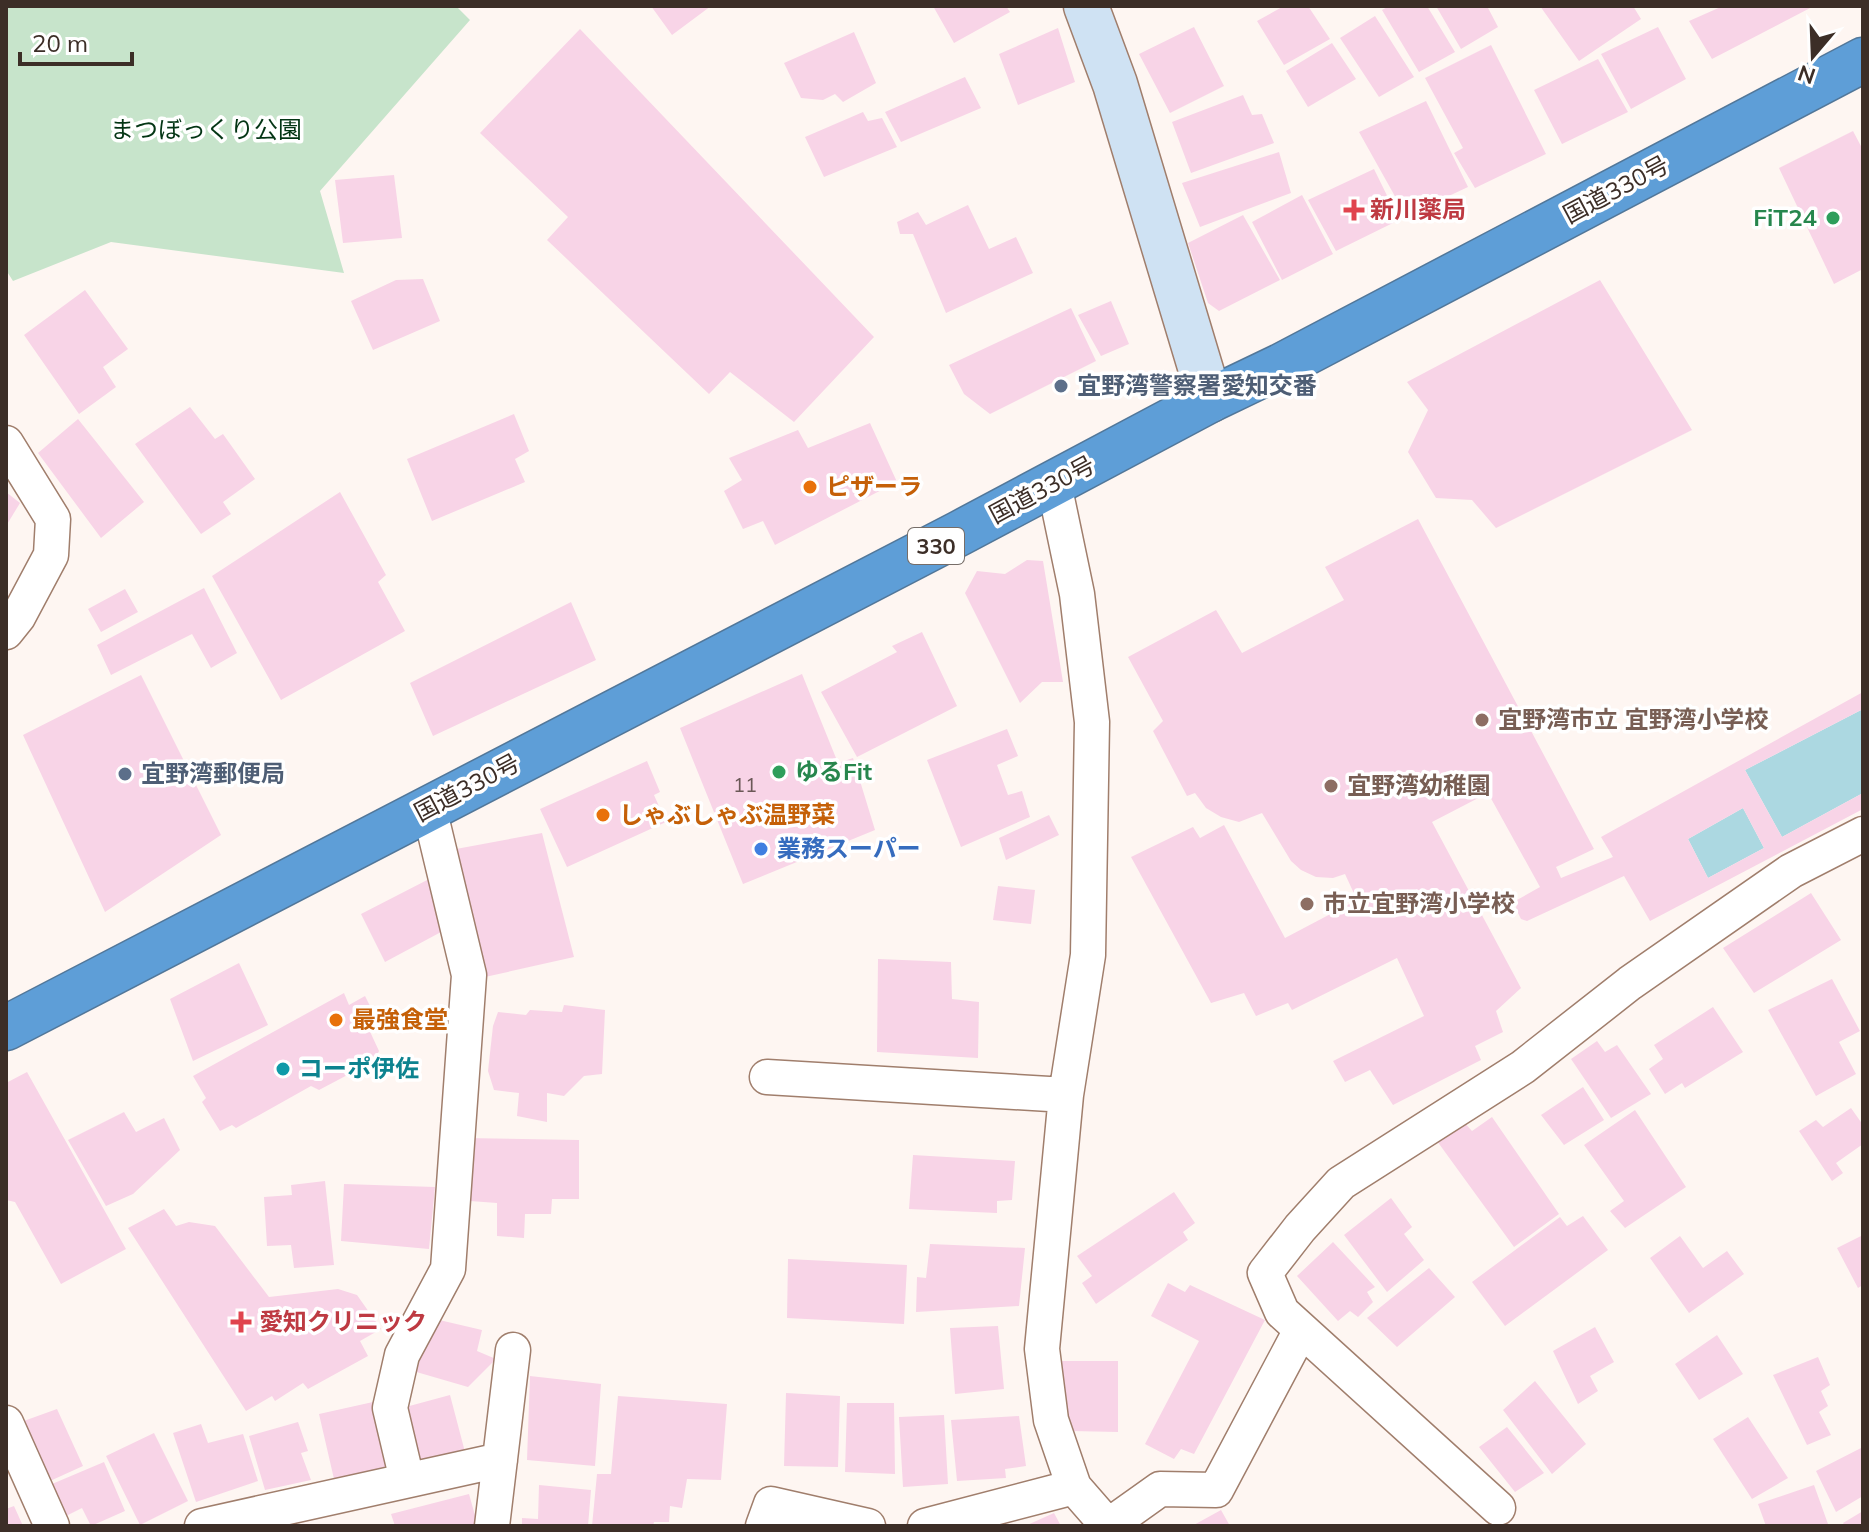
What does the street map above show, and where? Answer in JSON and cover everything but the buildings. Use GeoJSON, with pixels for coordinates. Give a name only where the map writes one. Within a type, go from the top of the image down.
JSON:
{"type":"FeatureCollection","features":[{"type":"Feature","properties":{"kind":"highway","name":"国道330号"},"geometry":{"type":"LineString","coordinates":[[6,1028],[1863,60]]}},
{"type":"Feature","properties":{"kind":"street"},"geometry":{"type":"LineString","coordinates":[[1086,6],[1115,84],[1210,400]]}},
{"type":"Feature","properties":{"kind":"street"},"geometry":{"type":"LineString","coordinates":[[6,443],[53,519],[51,555],[18,617],[6,632]]}},
{"type":"Feature","properties":{"kind":"street"},"geometry":{"type":"LineString","coordinates":[[1054,484],[1077,594],[1092,722],[1088,955],[1066,1095],[1042,1349],[1051,1420],[1074,1487],[1108,1526],[1160,1489],[1216,1490],[1301,1330]]}},
{"type":"Feature","properties":{"kind":"street"},"geometry":{"type":"LineString","coordinates":[[407,1480],[390,1408],[402,1355],[448,1269],[469,975],[429,808]]}},
{"type":"Feature","properties":{"kind":"street"},"geometry":{"type":"LineString","coordinates":[[1498,1508],[1282,1312],[1265,1273],[1341,1183],[1523,1067],[1630,983],[1791,871],[1863,834]]}},
{"type":"Feature","properties":{"kind":"street"},"geometry":{"type":"LineString","coordinates":[[767,1077],[1066,1095]]}},
{"type":"Feature","properties":{"kind":"street"},"geometry":{"type":"LineString","coordinates":[[492,1526],[513,1350]]}},
{"type":"Feature","properties":{"kind":"street"},"geometry":{"type":"LineString","coordinates":[[6,1423],[52,1526]]}},
{"type":"Feature","properties":{"kind":"street"},"geometry":{"type":"LineString","coordinates":[[202,1526],[500,1460]]}},
{"type":"Feature","properties":{"kind":"street"},"geometry":{"type":"LineString","coordinates":[[925,1526],[1074,1487]]}},
{"type":"Feature","properties":{"kind":"street"},"geometry":{"type":"LineString","coordinates":[[763,1526],[771,1504],[868,1526]]}},
{"type":"Feature","properties":{"kind":"green space","name":"まつぼっくり公園"},"geometry":{"type":"Polygon","coordinates":[[[6,6],[456,6],[470,20],[320,191],[344,273],[111,242],[13,281],[6,270],[6,6]]]}},
{"type":"Feature","properties":{"kind":"water"},"geometry":{"type":"Polygon","coordinates":[[[1863,709],[1863,793],[1782,837],[1745,770],[1863,709]]]}},
{"type":"Feature","properties":{"kind":"water"},"geometry":{"type":"Polygon","coordinates":[[[1743,808],[1764,848],[1708,878],[1688,839],[1743,808]]]}},
{"type":"Feature","properties":{"kind":"place","name":"新川薬局"},"geometry":{"type":"Point","coordinates":[1354,210]}},
{"type":"Feature","properties":{"kind":"place","name":"FiT24"},"geometry":{"type":"Point","coordinates":[1833,218]}},
{"type":"Feature","properties":{"kind":"place","name":"宜野湾警察署愛知交番"},"geometry":{"type":"Point","coordinates":[1061,386]}},
{"type":"Feature","properties":{"kind":"place","name":"ピザーラ"},"geometry":{"type":"Point","coordinates":[810,487]}},
{"type":"Feature","properties":{"kind":"place","name":"宜野湾市立 宜野湾小学校"},"geometry":{"type":"Point","coordinates":[1482,720]}},
{"type":"Feature","properties":{"kind":"place","name":"ゆるFit"},"geometry":{"type":"Point","coordinates":[779,772]}},
{"type":"Feature","properties":{"kind":"place","name":"宜野湾郵便局"},"geometry":{"type":"Point","coordinates":[125,774]}},
{"type":"Feature","properties":{"kind":"place","name":"宜野湾幼稚園"},"geometry":{"type":"Point","coordinates":[1331,786]}},
{"type":"Feature","properties":{"kind":"place","name":"しゃぶしゃぶ温野菜"},"geometry":{"type":"Point","coordinates":[603,815]}},
{"type":"Feature","properties":{"kind":"place","name":"業務スーパー"},"geometry":{"type":"Point","coordinates":[761,849]}},
{"type":"Feature","properties":{"kind":"place","name":"市立宜野湾小学校"},"geometry":{"type":"Point","coordinates":[1307,904]}},
{"type":"Feature","properties":{"kind":"place","name":"最強食堂"},"geometry":{"type":"Point","coordinates":[336,1020]}},
{"type":"Feature","properties":{"kind":"place","name":"コーポ伊佐"},"geometry":{"type":"Point","coordinates":[283,1069]}},
{"type":"Feature","properties":{"kind":"place","name":"愛知クリニック"},"geometry":{"type":"Point","coordinates":[241,1322]}}]}
